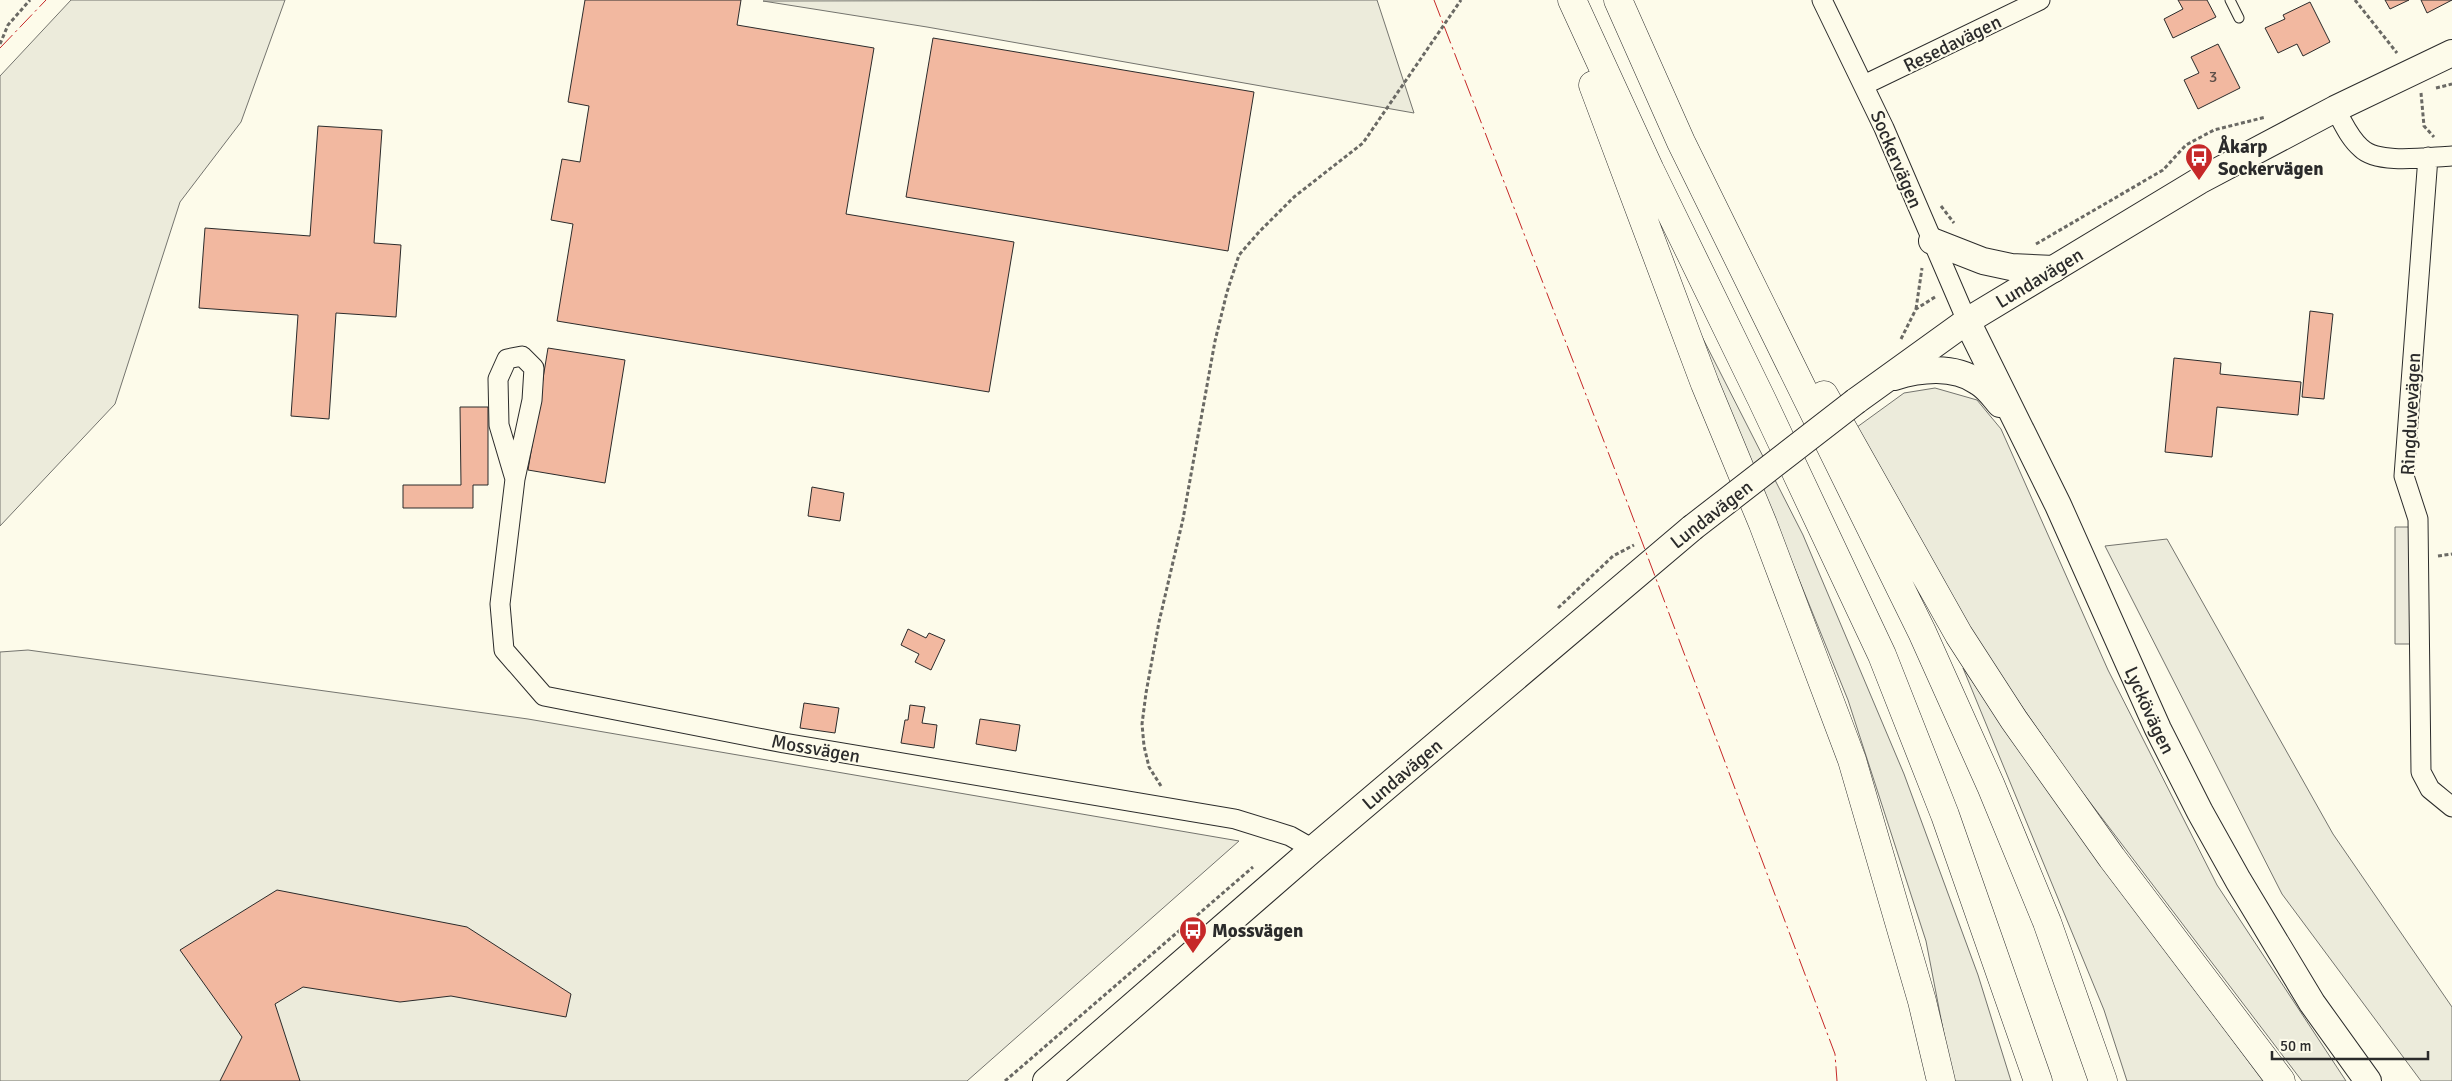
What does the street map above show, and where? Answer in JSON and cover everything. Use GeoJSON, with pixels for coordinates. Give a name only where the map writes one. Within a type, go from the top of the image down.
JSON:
{"type":"FeatureCollection","features":[{"type":"Feature","properties":{"kind":"highway"},"geometry":{"type":"LineString","coordinates":[[1566,0],[1598,98],[1640,212],[1705,384],[1763,524],[1852,760],[1922,1001],[1941,1081]]}},
{"type":"Feature","properties":{"kind":"highway"},"geometry":{"type":"LineString","coordinates":[[1572,0],[1650,170],[1762,400],[1882,655],[1945,815],[2038,1081]]}},
{"type":"Feature","properties":{"kind":"highway"},"geometry":{"type":"LineString","coordinates":[[1618,0],[1681,142],[1922,632],[1983,768],[2047,922],[2103,1081]]}},
{"type":"Feature","properties":{"kind":"highway"},"geometry":{"type":"LineString","coordinates":[[1681,142],[1959,635],[2014,720],[2112,858],[2281,1081]]}},
{"type":"Feature","properties":{"kind":"main road","name":"Lundavägen"},"geometry":{"type":"LineString","coordinates":[[1046,1081],[1313,849],[1692,528],[1882,381],[1966,321],[2199,181],[2336,109],[2452,53]]}},
{"type":"Feature","properties":{"kind":"main road"},"geometry":{"type":"LineString","coordinates":[[1932,241],[1983,261],[2011,267],[2054,269]]}},
{"type":"Feature","properties":{"kind":"main road","name":"Lyckövägen"},"geometry":{"type":"LineString","coordinates":[[1966,321],[2058,505],[2158,729],[2200,812],[2238,880],[2312,1003],[2368,1081]]}},
{"type":"Feature","properties":{"kind":"main road"},"geometry":{"type":"LineString","coordinates":[[1882,381],[1914,371],[1928,370],[1966,376],[1979,382],[2002,406],[2025,438]]}},
{"type":"Feature","properties":{"kind":"street","name":"Sockervägen"},"geometry":{"type":"LineString","coordinates":[[1822,0],[1864,85],[1966,321]]}},
{"type":"Feature","properties":{"kind":"street","name":"Resedavägen"},"geometry":{"type":"LineString","coordinates":[[1864,85],[2040,0]]}},
{"type":"Feature","properties":{"kind":"street"},"geometry":{"type":"LineString","coordinates":[[2336,109],[2353,139],[2369,154],[2388,158],[2452,156]]}},
{"type":"Feature","properties":{"kind":"street","name":"Ringduvevägen"},"geometry":{"type":"LineString","coordinates":[[2428,157],[2404,476],[2418,519],[2421,772],[2430,789],[2452,807]]}},
{"type":"Feature","properties":{"kind":"street","name":"Mossvägen"},"geometry":{"type":"LineString","coordinates":[[516,479],[499,425],[498,378],[507,359],[522,356],[534,368],[532,400],[516,479],[500,604],[504,650],[544,696],[784,743],[1259,825],[1290,836],[1313,849]]}},
{"type":"Feature","properties":{"kind":"lane"},"geometry":{"type":"LineString","coordinates":[[2230,0],[2238,18]]}},
{"type":"Feature","properties":{"kind":"path"},"geometry":{"type":"LineString","coordinates":[[0,44],[8,25],[30,0]]}},
{"type":"Feature","properties":{"kind":"path"},"geometry":{"type":"LineString","coordinates":[[1190,812],[1161,785],[1149,767],[1142,724],[1159,622],[1183,519],[1215,341],[1227,292],[1239,256],[1259,232],[1294,197],[1363,143],[1461,0]]}},
{"type":"Feature","properties":{"kind":"path"},"geometry":{"type":"LineString","coordinates":[[2356,0],[2401,60]]}},
{"type":"Feature","properties":{"kind":"path"},"geometry":{"type":"LineString","coordinates":[[2388,57],[2397,53]]}},
{"type":"Feature","properties":{"kind":"path"},"geometry":{"type":"LineString","coordinates":[[2420,90],[2424,126],[2431,136],[2440,141]]}},
{"type":"Feature","properties":{"kind":"path"},"geometry":{"type":"LineString","coordinates":[[2034,245],[2163,170],[2186,144],[2214,130],[2273,115]]}},
{"type":"Feature","properties":{"kind":"path"},"geometry":{"type":"LineString","coordinates":[[1898,345],[1916,309],[1952,287]]}},
{"type":"Feature","properties":{"kind":"path"},"geometry":{"type":"LineString","coordinates":[[2431,557],[2452,554]]}},
{"type":"Feature","properties":{"kind":"shaded area"},"geometry":{"type":"Polygon","coordinates":[[[71,0],[285,0],[241,122],[180,202],[115,404],[0,526],[0,76],[71,0]]]}},
{"type":"Feature","properties":{"kind":"shaded area"},"geometry":{"type":"Polygon","coordinates":[[[1377,0],[1414,113],[927,27],[763,1],[1377,0]]]}},
{"type":"Feature","properties":{"kind":"shaded area"},"geometry":{"type":"Polygon","coordinates":[[[1693,319],[1803,535],[1904,774],[1978,975],[2011,1081],[1953,1081],[1926,941],[1848,700],[1693,319]]]}},
{"type":"Feature","properties":{"kind":"shaded area"},"geometry":{"type":"Polygon","coordinates":[[[1935,388],[1977,400],[2001,429],[2108,670],[2217,885],[2346,1081],[2302,1081],[2070,776],[1971,633],[1853,430],[1904,393],[1935,388]]]}},
{"type":"Feature","properties":{"kind":"shaded area"},"geometry":{"type":"Polygon","coordinates":[[[2395,527],[2410,527],[2411,644],[2395,644],[2395,527]]]}},
{"type":"Feature","properties":{"kind":"shaded area"},"geometry":{"type":"Polygon","coordinates":[[[2167,539],[2333,834],[2452,1007],[2452,1081],[2421,1081],[2282,894],[2105,546],[2167,539]]]}},
{"type":"Feature","properties":{"kind":"shaded area"},"geometry":{"type":"Polygon","coordinates":[[[28,650],[528,719],[1239,841],[967,1081],[0,1081],[0,652],[28,650]]]}},
{"type":"Feature","properties":{"kind":"shaded area"},"geometry":{"type":"Polygon","coordinates":[[[1963,668],[2070,821],[2263,1081],[2127,1081],[2104,1010],[1963,668]]]}},
{"type":"Feature","properties":{"kind":"building"},"geometry":{"type":"Polygon","coordinates":[[[585,0],[741,0],[737,25],[874,48],[846,214],[1014,242],[989,392],[557,321],[573,224],[551,220],[562,159],[580,162],[589,106],[568,102],[585,0]]]}},
{"type":"Feature","properties":{"kind":"building"},"geometry":{"type":"Polygon","coordinates":[[[2178,0],[2207,0],[2216,17],[2173,38],[2164,19],[2183,9],[2178,0]]]}},
{"type":"Feature","properties":{"kind":"building"},"geometry":{"type":"Polygon","coordinates":[[[2385,0],[2409,0],[2390,9],[2385,0]]]}},
{"type":"Feature","properties":{"kind":"building"},"geometry":{"type":"Polygon","coordinates":[[[2421,0],[2452,0],[2427,13],[2421,0]]]}},
{"type":"Feature","properties":{"kind":"building"},"geometry":{"type":"Polygon","coordinates":[[[2310,2],[2330,42],[2303,56],[2297,44],[2278,53],[2265,28],[2285,19],[2283,15],[2310,2]]]}},
{"type":"Feature","properties":{"kind":"building"},"geometry":{"type":"Polygon","coordinates":[[[933,38],[1254,92],[1228,251],[906,197],[933,38]]]}},
{"type":"Feature","properties":{"kind":"building"},"geometry":{"type":"Polygon","coordinates":[[[2218,44],[2240,88],[2198,109],[2184,80],[2199,73],[2191,57],[2218,44]]]}},
{"type":"Feature","properties":{"kind":"building"},"geometry":{"type":"Polygon","coordinates":[[[318,126],[382,130],[374,243],[401,245],[396,317],[336,313],[329,419],[291,416],[298,315],[199,308],[205,228],[310,236],[318,126]]]}},
{"type":"Feature","properties":{"kind":"building"},"geometry":{"type":"Polygon","coordinates":[[[2310,311],[2333,314],[2324,399],[2302,397],[2310,311]]]}},
{"type":"Feature","properties":{"kind":"building"},"geometry":{"type":"Polygon","coordinates":[[[548,348],[625,360],[605,483],[528,470],[548,348]]]}},
{"type":"Feature","properties":{"kind":"building"},"geometry":{"type":"Polygon","coordinates":[[[2174,358],[2221,363],[2220,374],[2301,382],[2298,415],[2217,407],[2212,457],[2165,452],[2174,358]]]}},
{"type":"Feature","properties":{"kind":"building"},"geometry":{"type":"Polygon","coordinates":[[[460,407],[488,407],[488,485],[473,485],[473,508],[403,508],[403,485],[461,485],[460,407]]]}},
{"type":"Feature","properties":{"kind":"building"},"geometry":{"type":"Polygon","coordinates":[[[812,487],[844,493],[840,521],[808,516],[812,487]]]}},
{"type":"Feature","properties":{"kind":"building"},"geometry":{"type":"Polygon","coordinates":[[[908,629],[926,638],[929,633],[945,640],[931,670],[915,662],[919,654],[901,645],[908,629]]]}},
{"type":"Feature","properties":{"kind":"building"},"geometry":{"type":"Polygon","coordinates":[[[804,703],[839,708],[835,733],[800,728],[804,703]]]}},
{"type":"Feature","properties":{"kind":"building"},"geometry":{"type":"Polygon","coordinates":[[[910,705],[925,707],[922,723],[937,725],[934,748],[901,743],[905,720],[908,720],[910,705]]]}},
{"type":"Feature","properties":{"kind":"building"},"geometry":{"type":"Polygon","coordinates":[[[980,719],[1020,725],[1016,751],[976,744],[980,719]]]}},
{"type":"Feature","properties":{"kind":"building"},"geometry":{"type":"Polygon","coordinates":[[[277,890],[467,927],[571,994],[566,1017],[451,996],[400,1002],[303,987],[275,1004],[300,1081],[220,1081],[242,1037],[180,950],[277,890]]]}},
{"type":"Feature","properties":{"kind":"power"},"geometry":{"type":"LineString","coordinates":[[0,48],[46,0]]}},
{"type":"Feature","properties":{"kind":"power"},"geometry":{"type":"LineString","coordinates":[[1434,0],[1615,470],[1835,1054],[1837,1081]]}},
{"type":"Feature","properties":{"kind":"place","name":"Åkarp Sockervägen"},"geometry":{"type":"Point","coordinates":[2199,181]}},
{"type":"Feature","properties":{"kind":"place","name":"Mossvägen"},"geometry":{"type":"Point","coordinates":[1193,954]}}]}
